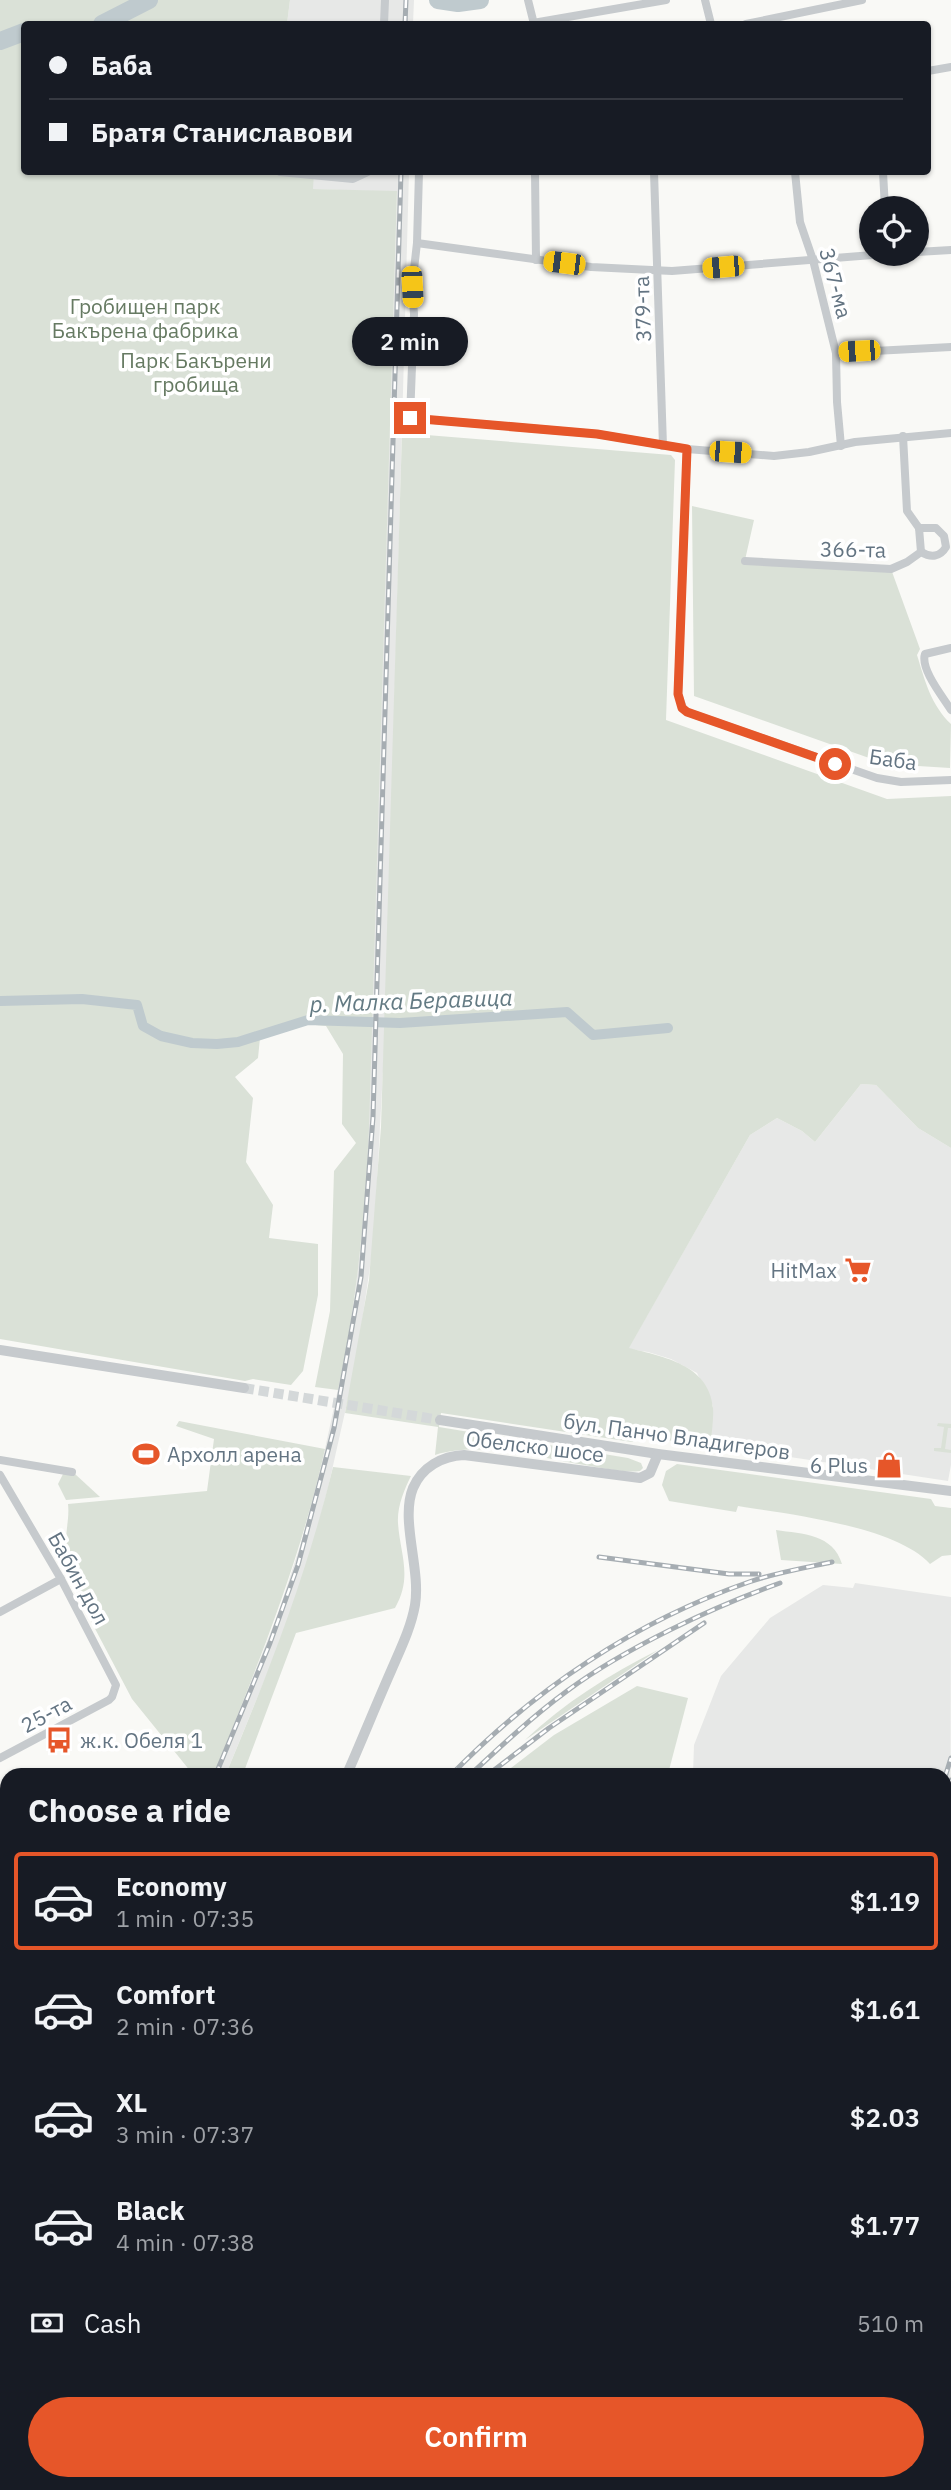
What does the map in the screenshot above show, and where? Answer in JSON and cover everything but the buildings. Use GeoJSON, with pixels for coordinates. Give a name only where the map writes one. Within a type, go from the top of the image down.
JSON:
{"type":"FeatureCollection","features":[{"type":"Feature","properties":{"kind":"street"},"geometry":{"type":"LineString","coordinates":[[384,0],[384,21]]}},
{"type":"Feature","properties":{"kind":"street"},"geometry":{"type":"LineString","coordinates":[[528,0],[532,21]]}},
{"type":"Feature","properties":{"kind":"street"},"geometry":{"type":"LineString","coordinates":[[550,21],[666,0]]}},
{"type":"Feature","properties":{"kind":"street"},"geometry":{"type":"LineString","coordinates":[[705,0],[709,21]]}},
{"type":"Feature","properties":{"kind":"street"},"geometry":{"type":"LineString","coordinates":[[760,21],[862,0]]}},
{"type":"Feature","properties":{"kind":"street"},"geometry":{"type":"LineString","coordinates":[[931,70],[951,67]]}},
{"type":"Feature","properties":{"kind":"street"},"geometry":{"type":"LineString","coordinates":[[311,175],[353,179],[362,175]]}},
{"type":"Feature","properties":{"kind":"street"},"geometry":{"type":"LineString","coordinates":[[419,175],[417,243],[412,287],[414,314],[410,418],[597,434],[687,449],[774,456],[855,442],[951,433]]}},
{"type":"Feature","properties":{"kind":"street"},"geometry":{"type":"LineString","coordinates":[[535,175],[536,260]]}},
{"type":"Feature","properties":{"kind":"street","name":"379-та"},"geometry":{"type":"LineString","coordinates":[[654,175],[663,446]]}},
{"type":"Feature","properties":{"kind":"street","name":"367-ма"},"geometry":{"type":"LineString","coordinates":[[795,175],[800,222],[813,260],[836,353],[837,402],[842,446]]}},
{"type":"Feature","properties":{"kind":"street"},"geometry":{"type":"LineString","coordinates":[[883,175],[884,196]]}},
{"type":"Feature","properties":{"kind":"street"},"geometry":{"type":"LineString","coordinates":[[417,243],[591,267],[658,270],[859,256]]}},
{"type":"Feature","properties":{"kind":"street"},"geometry":{"type":"LineString","coordinates":[[929,251],[951,250]]}},
{"type":"Feature","properties":{"kind":"street"},"geometry":{"type":"LineString","coordinates":[[836,353],[951,347]]}},
{"type":"Feature","properties":{"kind":"street"},"geometry":{"type":"LineString","coordinates":[[903,436],[907,511],[919,528],[921,552],[938,555],[946,547],[947,541],[936,528],[919,528]]}},
{"type":"Feature","properties":{"kind":"street","name":"Баба"},"geometry":{"type":"LineString","coordinates":[[687,449],[678,694],[682,708],[877,778],[901,782],[951,780]]}},
{"type":"Feature","properties":{"kind":"street","name":"366-та"},"geometry":{"type":"LineString","coordinates":[[745,561],[891,569],[921,552]]}},
{"type":"Feature","properties":{"kind":"street"},"geometry":{"type":"LineString","coordinates":[[951,648],[931,651],[925,654],[923,659],[926,669],[951,710]]}},
{"type":"Feature","properties":{"kind":"street"},"geometry":{"type":"LineString","coordinates":[[0,1350],[244,1388]]}},
{"type":"Feature","properties":{"kind":"street","name":"бул. Панчо Владигеров"},"geometry":{"type":"LineString","coordinates":[[440,1420],[658,1454],[951,1491]]}},
{"type":"Feature","properties":{"kind":"street","name":"Обелско шосе"},"geometry":{"type":"LineString","coordinates":[[350,1768],[411,1623],[416,1588],[408,1512],[413,1488],[422,1474],[441,1459],[464,1455],[640,1478],[650,1473],[658,1454]]}},
{"type":"Feature","properties":{"kind":"street"},"geometry":{"type":"LineString","coordinates":[[0,1460],[72,1472]]}},
{"type":"Feature","properties":{"kind":"street","name":"Бабин дол"},"geometry":{"type":"LineString","coordinates":[[0,1475],[61,1579],[114,1678],[115,1690],[109,1700]]}},
{"type":"Feature","properties":{"kind":"street"},"geometry":{"type":"LineString","coordinates":[[0,1612],[61,1579]]}},
{"type":"Feature","properties":{"kind":"street","name":"25-та"},"geometry":{"type":"LineString","coordinates":[[0,1758],[109,1700]]}},
{"type":"Feature","properties":{"kind":"shaded area"},"geometry":{"type":"Polygon","coordinates":[[[290,0],[414,0],[413,21],[287,21],[290,0]]]}},
{"type":"Feature","properties":{"kind":"shaded area"},"geometry":{"type":"Polygon","coordinates":[[[314,175],[409,175],[386,1014],[374,1239],[356,1363],[309,1560],[285,1630],[228,1768],[216,1768],[278,1614],[318,1481],[354,1304],[366,1193],[397,192],[312,189],[314,175]]]}},
{"type":"Feature","properties":{"kind":"shaded area"},"geometry":{"type":"Polygon","coordinates":[[[861,1084],[876,1085],[918,1128],[951,1148],[951,1465],[948,1481],[790,1457],[787,1448],[782,1446],[774,1445],[773,1452],[765,1455],[711,1447],[713,1406],[697,1373],[671,1359],[628,1349],[750,1135],[777,1118],[802,1131],[815,1142],[861,1084]]]}},
{"type":"Feature","properties":{"kind":"shaded area"},"geometry":{"type":"Polygon","coordinates":[[[855,1583],[951,1597],[951,1768],[693,1768],[694,1745],[721,1676],[770,1618],[823,1585],[853,1588],[855,1583]]]}},
{"type":"Feature","properties":{"kind":"green space","name":"Парк Бакърени гробища"},"geometry":{"type":"Polygon","coordinates":[[[0,0],[290,0],[287,21],[21,21],[21,175],[314,175],[313,189],[397,191],[369,1128],[359,1259],[338,1390],[315,1387],[330,1311],[334,1171],[356,1143],[342,1124],[343,1054],[326,1026],[305,1024],[260,1038],[258,1058],[235,1077],[253,1098],[246,1162],[273,1205],[269,1238],[318,1244],[318,1295],[303,1371],[291,1385],[253,1379],[245,1381],[0,1339],[0,0]]]}},
{"type":"Feature","properties":{"kind":"green space"},"geometry":{"type":"Polygon","coordinates":[[[402,433],[671,455],[675,460],[666,720],[887,799],[951,796],[951,1148],[918,1128],[876,1085],[861,1084],[815,1142],[802,1131],[777,1118],[750,1135],[629,1348],[669,1359],[694,1372],[703,1381],[710,1393],[713,1408],[711,1447],[642,1436],[632,1442],[441,1413],[439,1427],[628,1458],[641,1463],[643,1468],[640,1471],[629,1472],[494,1450],[453,1451],[435,1455],[438,1427],[345,1413],[369,1280],[381,1127],[402,433]]]}},
{"type":"Feature","properties":{"kind":"green space"},"geometry":{"type":"Polygon","coordinates":[[[692,506],[754,520],[745,560],[891,569],[920,649],[917,655],[926,683],[938,709],[951,724],[950,768],[886,764],[694,696],[692,506]]]}},
{"type":"Feature","properties":{"kind":"green space"},"geometry":{"type":"Polygon","coordinates":[[[179,1421],[325,1449],[290,1573],[216,1768],[188,1768],[132,1699],[61,1564],[68,1553],[68,1504],[207,1491],[214,1439],[176,1426],[179,1421]]]}},
{"type":"Feature","properties":{"kind":"green space"},"geometry":{"type":"Polygon","coordinates":[[[938,1423],[951,1424],[945,1449],[951,1450],[951,1453],[934,1451],[934,1448],[941,1448],[944,1427],[937,1426],[938,1423]]]}},
{"type":"Feature","properties":{"kind":"green space"},"geometry":{"type":"Polygon","coordinates":[[[677,1464],[931,1499],[935,1506],[951,1508],[951,1555],[942,1556],[930,1564],[914,1551],[893,1540],[840,1524],[738,1506],[736,1512],[669,1501],[662,1485],[666,1471],[677,1464]]]}},
{"type":"Feature","properties":{"kind":"green space"},"geometry":{"type":"Polygon","coordinates":[[[333,1467],[411,1476],[398,1517],[404,1566],[400,1597],[395,1608],[296,1633],[245,1768],[228,1768],[285,1623],[323,1507],[333,1467]]]}},
{"type":"Feature","properties":{"kind":"green space"},"geometry":{"type":"Polygon","coordinates":[[[63,1474],[75,1474],[100,1497],[66,1500],[58,1484],[63,1474]]]}},
{"type":"Feature","properties":{"kind":"green space"},"geometry":{"type":"Polygon","coordinates":[[[776,1530],[816,1537],[824,1541],[838,1554],[842,1564],[781,1560],[776,1530]]]}},
{"type":"Feature","properties":{"kind":"green space"},"geometry":{"type":"Polygon","coordinates":[[[658,1650],[525,1740],[588,1690],[658,1650]]]}},
{"type":"Feature","properties":{"kind":"green space"},"geometry":{"type":"Polygon","coordinates":[[[637,1686],[688,1698],[670,1768],[511,1768],[554,1735],[637,1686]]]}},
{"type":"Feature","properties":{"kind":"waterway"},"geometry":{"type":"LineString","coordinates":[[108,21],[149,0]]}},
{"type":"Feature","properties":{"kind":"waterway"},"geometry":{"type":"LineString","coordinates":[[438,0],[458,3],[480,0]]}},
{"type":"Feature","properties":{"kind":"waterway"},"geometry":{"type":"LineString","coordinates":[[0,41],[21,33]]}},
{"type":"Feature","properties":{"kind":"waterway","name":"р. Малка Беравица"},"geometry":{"type":"LineString","coordinates":[[0,1001],[82,999],[137,1005],[143,1026],[161,1036],[192,1043],[238,1042],[308,1020],[400,1023],[567,1012],[593,1035],[668,1028]]}},
{"type":"Feature","properties":{"kind":"tunnel"},"geometry":{"type":"LineString","coordinates":[[244,1388],[440,1420]]}},
{"type":"Feature","properties":{"kind":"railway"},"geometry":{"type":"LineString","coordinates":[[405,21],[406,0]]}},
{"type":"Feature","properties":{"kind":"railway"},"geometry":{"type":"LineString","coordinates":[[218,1768],[270,1643],[298,1565],[334,1428],[361,1277],[373,1117],[401,175]]}},
{"type":"Feature","properties":{"kind":"railway"},"geometry":{"type":"LineString","coordinates":[[599,1557],[729,1574],[759,1574]]}},
{"type":"Feature","properties":{"kind":"railway"},"geometry":{"type":"LineString","coordinates":[[458,1768],[553,1686],[627,1637],[667,1616],[749,1582],[832,1562]]}},
{"type":"Feature","properties":{"kind":"railway"},"geometry":{"type":"LineString","coordinates":[[478,1768],[554,1701],[615,1659],[698,1616],[780,1583]]}},
{"type":"Feature","properties":{"kind":"railway"},"geometry":{"type":"LineString","coordinates":[[497,1768],[549,1728],[704,1623]]}},
{"type":"Feature","properties":{"kind":"railway"},"geometry":{"type":"LineString","coordinates":[[948,1768],[951,1758]]}},
{"type":"Feature","properties":{"kind":"place","name":"HitMax"},"geometry":{"type":"Point","coordinates":[858,1270]}},
{"type":"Feature","properties":{"kind":"place","name":"Архолл арена"},"geometry":{"type":"Point","coordinates":[146,1454]}},
{"type":"Feature","properties":{"kind":"place","name":"6 Plus"},"geometry":{"type":"Point","coordinates":[889,1465]}},
{"type":"Feature","properties":{"kind":"place","name":"ж.к. Обеля 1"},"geometry":{"type":"Point","coordinates":[59,1740]}},
{"type":"Feature","properties":{"kind":"route"},"geometry":{"type":"LineString","coordinates":[[410,418],[597,434],[687,449],[678,694],[682,708],[835,764]]}},
{"type":"Feature","properties":{"kind":"park label","name":"Гробищен парк Бакърена фабрика"},"geometry":{"type":"Point","coordinates":[145,318]}}]}
